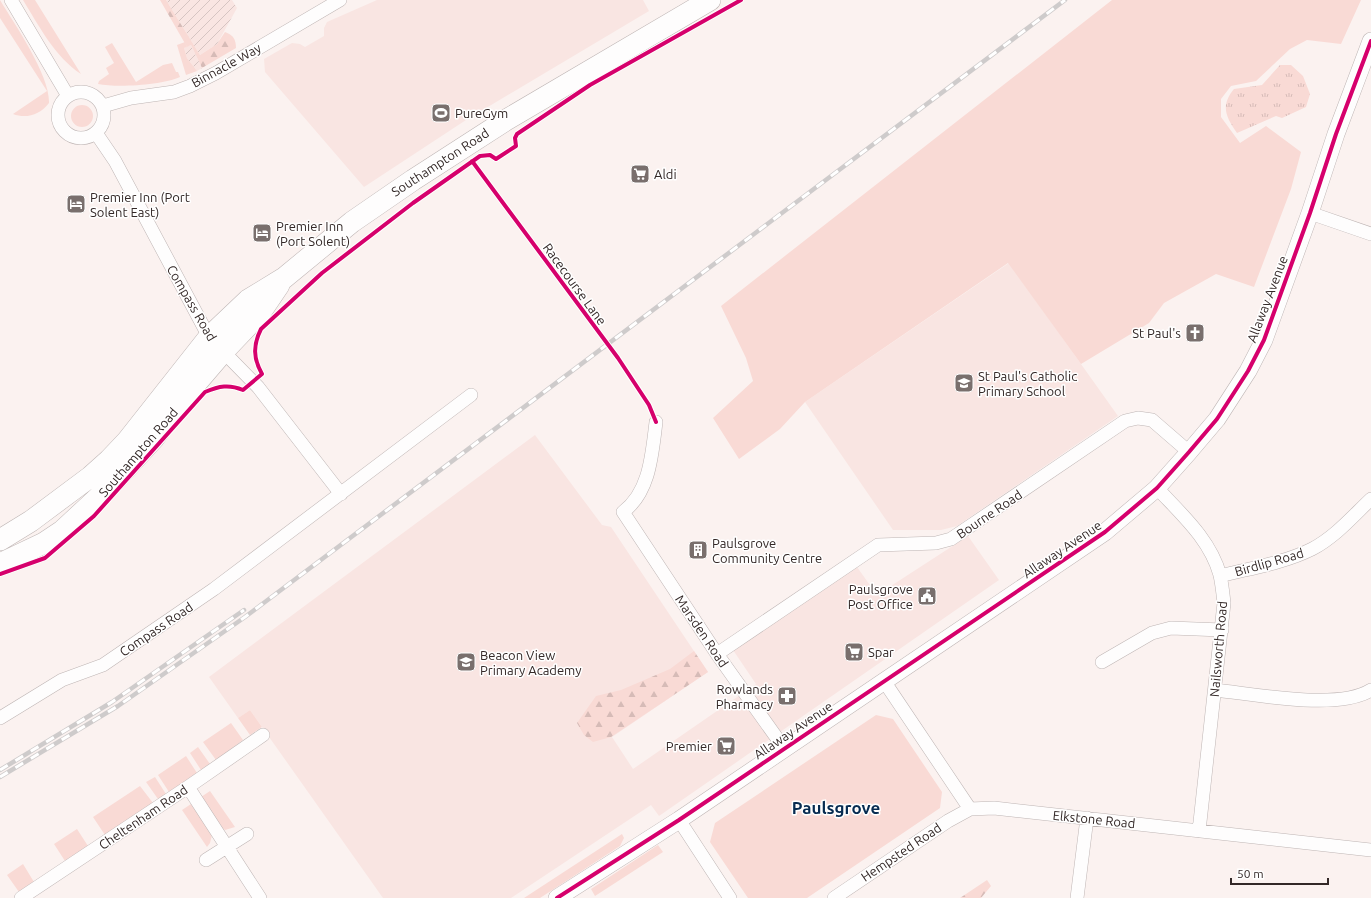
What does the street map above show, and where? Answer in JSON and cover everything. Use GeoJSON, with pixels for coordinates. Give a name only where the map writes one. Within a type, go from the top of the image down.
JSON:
{"type":"FeatureCollection","features":[{"type":"Feature","properties":{"kind":"main road","name":"Southampton Road"},"geometry":{"type":"LineString","coordinates":[[0,540],[31,521],[90,477],[109,460],[127,441],[209,337],[248,300],[284,278],[341,230],[413,180],[506,120],[710,0]]}},
{"type":"Feature","properties":{"kind":"main road","name":"Southampton Road"},"geometry":{"type":"LineString","coordinates":[[0,564],[44,543],[62,531],[82,514],[140,454],[223,352],[260,313],[284,278]]}},
{"type":"Feature","properties":{"kind":"street"},"geometry":{"type":"LineString","coordinates":[[11,0],[68,96]]}},
{"type":"Feature","properties":{"kind":"street","name":"Binnacle Way"},"geometry":{"type":"LineString","coordinates":[[103,106],[131,98],[174,92],[190,86],[216,73],[340,0]]}},
{"type":"Feature","properties":{"kind":"street","name":"Allaway Avenue"},"geometry":{"type":"LineString","coordinates":[[557,898],[679,820],[1105,532],[1157,488],[1217,419],[1248,371],[1264,340],[1310,213],[1336,134],[1371,41]]}},
{"type":"Feature","properties":{"kind":"street"},"geometry":{"type":"LineString","coordinates":[[88,92],[99,100],[103,106],[105,118],[100,129],[90,137],[78,138],[71,136],[62,128],[58,118],[58,111],[63,100],[68,96],[74,93],[88,92]]}},
{"type":"Feature","properties":{"kind":"street","name":"Compass Road"},"geometry":{"type":"LineString","coordinates":[[96,133],[115,161],[209,337],[258,387],[341,494]]}},
{"type":"Feature","properties":{"kind":"street"},"geometry":{"type":"LineString","coordinates":[[1310,213],[1371,234]]}},
{"type":"Feature","properties":{"kind":"street","name":"Compass Road"},"geometry":{"type":"LineString","coordinates":[[0,718],[62,680],[102,666],[112,660],[214,589],[471,395]]}},
{"type":"Feature","properties":{"kind":"street","name":"Bourne Road"},"geometry":{"type":"LineString","coordinates":[[717,654],[878,545],[936,543],[951,539],[1125,421],[1138,418],[1152,420],[1189,452]]}},
{"type":"Feature","properties":{"kind":"street","name":"Marsden Road"},"geometry":{"type":"LineString","coordinates":[[656,422],[645,482],[640,493],[630,506],[623,512],[717,654],[784,748]]}},
{"type":"Feature","properties":{"kind":"street","name":"Nailsworth Road"},"geometry":{"type":"LineString","coordinates":[[1157,488],[1197,531],[1212,555],[1220,576],[1224,603],[1199,831]]}},
{"type":"Feature","properties":{"kind":"street","name":"Birdlip Road"},"geometry":{"type":"LineString","coordinates":[[1220,576],[1291,558],[1313,548],[1333,535],[1371,499]]}},
{"type":"Feature","properties":{"kind":"street"},"geometry":{"type":"LineString","coordinates":[[1102,662],[1152,633],[1171,628],[1222,630]]}},
{"type":"Feature","properties":{"kind":"street"},"geometry":{"type":"LineString","coordinates":[[884,681],[970,809]]}},
{"type":"Feature","properties":{"kind":"street"},"geometry":{"type":"LineString","coordinates":[[1215,690],[1323,701],[1346,700],[1371,690]]}},
{"type":"Feature","properties":{"kind":"street","name":"Cheltenham Road"},"geometry":{"type":"LineString","coordinates":[[22,898],[188,787],[263,734]]}},
{"type":"Feature","properties":{"kind":"street"},"geometry":{"type":"LineString","coordinates":[[188,787],[260,898]]}},
{"type":"Feature","properties":{"kind":"street","name":"Elkstone Road"},"geometry":{"type":"LineString","coordinates":[[970,809],[994,808],[1371,850]]}},
{"type":"Feature","properties":{"kind":"street","name":"Hempsted Road"},"geometry":{"type":"LineString","coordinates":[[834,898],[948,821],[970,809]]}},
{"type":"Feature","properties":{"kind":"street"},"geometry":{"type":"LineString","coordinates":[[1077,898],[1087,818]]}},
{"type":"Feature","properties":{"kind":"street"},"geometry":{"type":"LineString","coordinates":[[679,820],[730,898]]}},
{"type":"Feature","properties":{"kind":"street"},"geometry":{"type":"LineString","coordinates":[[206,860],[247,834]]}},
{"type":"Feature","properties":{"kind":"shaded area"},"geometry":{"type":"Polygon","coordinates":[[[166,0],[232,0],[237,8],[217,44],[200,55],[166,0]]]}},
{"type":"Feature","properties":{"kind":"shaded area"},"geometry":{"type":"Polygon","coordinates":[[[377,0],[643,0],[649,11],[466,120],[364,187],[265,72],[264,59],[292,43],[300,44],[305,47],[324,36],[324,28],[327,22],[377,0]]]}},
{"type":"Feature","properties":{"kind":"shaded area"},"geometry":{"type":"Polygon","coordinates":[[[191,45],[202,68],[197,71],[187,58],[184,48],[191,45]]]}},
{"type":"Feature","properties":{"kind":"shaded area","name":"St Paul's Catholic Primary School"},"geometry":{"type":"Polygon","coordinates":[[[1009,263],[1118,416],[957,526],[941,530],[893,530],[805,402],[1009,263]]]}},
{"type":"Feature","properties":{"kind":"shaded area","name":"Beacon View Primary Academy"},"geometry":{"type":"Polygon","coordinates":[[[535,435],[602,525],[611,527],[708,672],[612,737],[633,769],[756,684],[733,650],[857,567],[877,595],[968,536],[999,580],[659,816],[651,805],[511,898],[383,898],[250,710],[238,718],[209,677],[535,435]]]}},
{"type":"Feature","properties":{"kind":"green space"},"geometry":{"type":"Polygon","coordinates":[[[0,0],[38,65],[48,92],[49,103],[37,113],[32,115],[23,116],[13,114],[47,91],[0,18],[0,0]]]}},
{"type":"Feature","properties":{"kind":"green space"},"geometry":{"type":"Polygon","coordinates":[[[23,0],[35,0],[81,74],[55,50],[23,0]]]}},
{"type":"Feature","properties":{"kind":"green space"},"geometry":{"type":"Polygon","coordinates":[[[160,0],[166,0],[200,55],[217,44],[225,32],[234,38],[236,48],[202,68],[191,45],[187,47],[160,0]]]}},
{"type":"Feature","properties":{"kind":"green space"},"geometry":{"type":"Polygon","coordinates":[[[1112,0],[1361,0],[1341,44],[1307,40],[1290,49],[1256,81],[1231,86],[1221,99],[1221,117],[1240,143],[1266,126],[1301,152],[1291,189],[1254,287],[1216,274],[1164,303],[1149,323],[1081,364],[1008,263],[805,402],[780,429],[739,459],[713,418],[753,381],[746,358],[721,306],[1112,0]]]}},
{"type":"Feature","properties":{"kind":"green space"},"geometry":{"type":"Polygon","coordinates":[[[185,42],[187,47],[184,48],[187,58],[197,71],[186,75],[177,45],[185,42]]]}},
{"type":"Feature","properties":{"kind":"green space"},"geometry":{"type":"Polygon","coordinates":[[[112,43],[136,82],[163,65],[172,63],[180,77],[162,82],[140,85],[117,86],[98,84],[99,81],[109,74],[106,68],[114,63],[105,47],[112,43]]]}},
{"type":"Feature","properties":{"kind":"green space"},"geometry":{"type":"Polygon","coordinates":[[[1280,65],[1291,65],[1303,76],[1310,94],[1306,107],[1282,118],[1276,116],[1237,133],[1230,122],[1226,111],[1227,101],[1230,95],[1234,89],[1262,85],[1280,65]]]}},
{"type":"Feature","properties":{"kind":"green space"},"geometry":{"type":"Polygon","coordinates":[[[82,105],[90,108],[93,116],[90,124],[82,127],[74,124],[71,116],[74,108],[82,105]]]}},
{"type":"Feature","properties":{"kind":"green space"},"geometry":{"type":"Polygon","coordinates":[[[694,651],[708,672],[611,737],[593,742],[584,735],[577,723],[596,696],[621,690],[670,669],[694,651]]]}},
{"type":"Feature","properties":{"kind":"green space"},"geometry":{"type":"Polygon","coordinates":[[[250,710],[262,727],[250,735],[238,718],[250,710]]]}},
{"type":"Feature","properties":{"kind":"green space"},"geometry":{"type":"Polygon","coordinates":[[[876,715],[893,719],[942,792],[940,808],[807,898],[748,898],[710,842],[715,823],[876,715]]]}},
{"type":"Feature","properties":{"kind":"green space"},"geometry":{"type":"Polygon","coordinates":[[[231,723],[243,740],[216,760],[203,742],[231,723]]]}},
{"type":"Feature","properties":{"kind":"green space"},"geometry":{"type":"Polygon","coordinates":[[[198,747],[210,764],[201,770],[190,753],[198,747]]]}},
{"type":"Feature","properties":{"kind":"green space"},"geometry":{"type":"Polygon","coordinates":[[[186,756],[197,773],[169,792],[158,775],[186,756]]]}},
{"type":"Feature","properties":{"kind":"green space"},"geometry":{"type":"Polygon","coordinates":[[[155,777],[166,794],[158,799],[146,782],[155,777]]]}},
{"type":"Feature","properties":{"kind":"green space"},"geometry":{"type":"Polygon","coordinates":[[[140,786],[153,803],[105,835],[93,817],[140,786]]]}},
{"type":"Feature","properties":{"kind":"green space"},"geometry":{"type":"Polygon","coordinates":[[[210,791],[235,827],[225,830],[221,827],[201,797],[210,791]]]}},
{"type":"Feature","properties":{"kind":"green space"},"geometry":{"type":"Polygon","coordinates":[[[191,804],[212,835],[210,843],[207,847],[182,810],[191,804]]]}},
{"type":"Feature","properties":{"kind":"green space"},"geometry":{"type":"Polygon","coordinates":[[[77,829],[88,846],[65,861],[54,844],[77,829]]]}},
{"type":"Feature","properties":{"kind":"green space"},"geometry":{"type":"Polygon","coordinates":[[[622,834],[624,838],[620,846],[540,898],[524,898],[622,834]]]}},
{"type":"Feature","properties":{"kind":"green space"},"geometry":{"type":"Polygon","coordinates":[[[658,845],[663,852],[595,896],[591,889],[658,845]]]}},
{"type":"Feature","properties":{"kind":"green space"},"geometry":{"type":"Polygon","coordinates":[[[23,864],[34,882],[19,892],[7,875],[23,864]]]}},
{"type":"Feature","properties":{"kind":"green space"},"geometry":{"type":"Polygon","coordinates":[[[987,880],[991,886],[981,898],[960,898],[987,880]]]}},
{"type":"Feature","properties":{"kind":"railway"},"geometry":{"type":"LineString","coordinates":[[0,777],[118,706],[245,617],[1065,0]]}},
{"type":"Feature","properties":{"kind":"railway"},"geometry":{"type":"LineString","coordinates":[[0,770],[112,702],[244,610]]}},
{"type":"Feature","properties":{"kind":"cycle path"},"geometry":{"type":"LineString","coordinates":[[0,574],[45,558],[94,516],[205,392],[224,386],[243,390],[262,374],[255,352],[255,346],[261,329],[322,273],[413,203],[480,156],[490,155],[496,159],[516,146],[515,138],[517,134],[590,85],[741,0]]}},
{"type":"Feature","properties":{"kind":"cycle path"},"geometry":{"type":"LineString","coordinates":[[557,898],[679,820],[1105,532],[1157,488],[1217,419],[1248,371],[1264,340],[1310,213],[1336,134],[1371,41]]}},
{"type":"Feature","properties":{"kind":"cycle path","name":"Racecourse Lane"},"geometry":{"type":"LineString","coordinates":[[472,161],[618,358],[649,405],[656,422]]}},
{"type":"Feature","properties":{"kind":"place","name":"PureGym"},"geometry":{"type":"Point","coordinates":[441,113]}},
{"type":"Feature","properties":{"kind":"place","name":"Aldi"},"geometry":{"type":"Point","coordinates":[640,174]}},
{"type":"Feature","properties":{"kind":"place","name":"Premier Inn (Port Solent East)"},"geometry":{"type":"Point","coordinates":[76,204]}},
{"type":"Feature","properties":{"kind":"place","name":"Premier Inn (Port Solent)"},"geometry":{"type":"Point","coordinates":[262,233]}},
{"type":"Feature","properties":{"kind":"place","name":"St Paul's"},"geometry":{"type":"Point","coordinates":[1195,333]}},
{"type":"Feature","properties":{"kind":"place","name":"St Paul's Catholic Primary School"},"geometry":{"type":"Point","coordinates":[964,383]}},
{"type":"Feature","properties":{"kind":"place","name":"Paulsgrove Community Centre"},"geometry":{"type":"Point","coordinates":[698,550]}},
{"type":"Feature","properties":{"kind":"place","name":"Paulsgrove Post Office"},"geometry":{"type":"Point","coordinates":[927,596]}},
{"type":"Feature","properties":{"kind":"place","name":"Spar"},"geometry":{"type":"Point","coordinates":[854,652]}},
{"type":"Feature","properties":{"kind":"place","name":"Beacon View Primary Academy"},"geometry":{"type":"Point","coordinates":[466,662]}},
{"type":"Feature","properties":{"kind":"place","name":"Rowlands Pharmacy"},"geometry":{"type":"Point","coordinates":[787,696]}},
{"type":"Feature","properties":{"kind":"place","name":"Premier"},"geometry":{"type":"Point","coordinates":[726,746]}},
{"type":"Feature","properties":{"kind":"district","name":"Paulsgrove"},"geometry":{"type":"Point","coordinates":[836,807]}}]}
